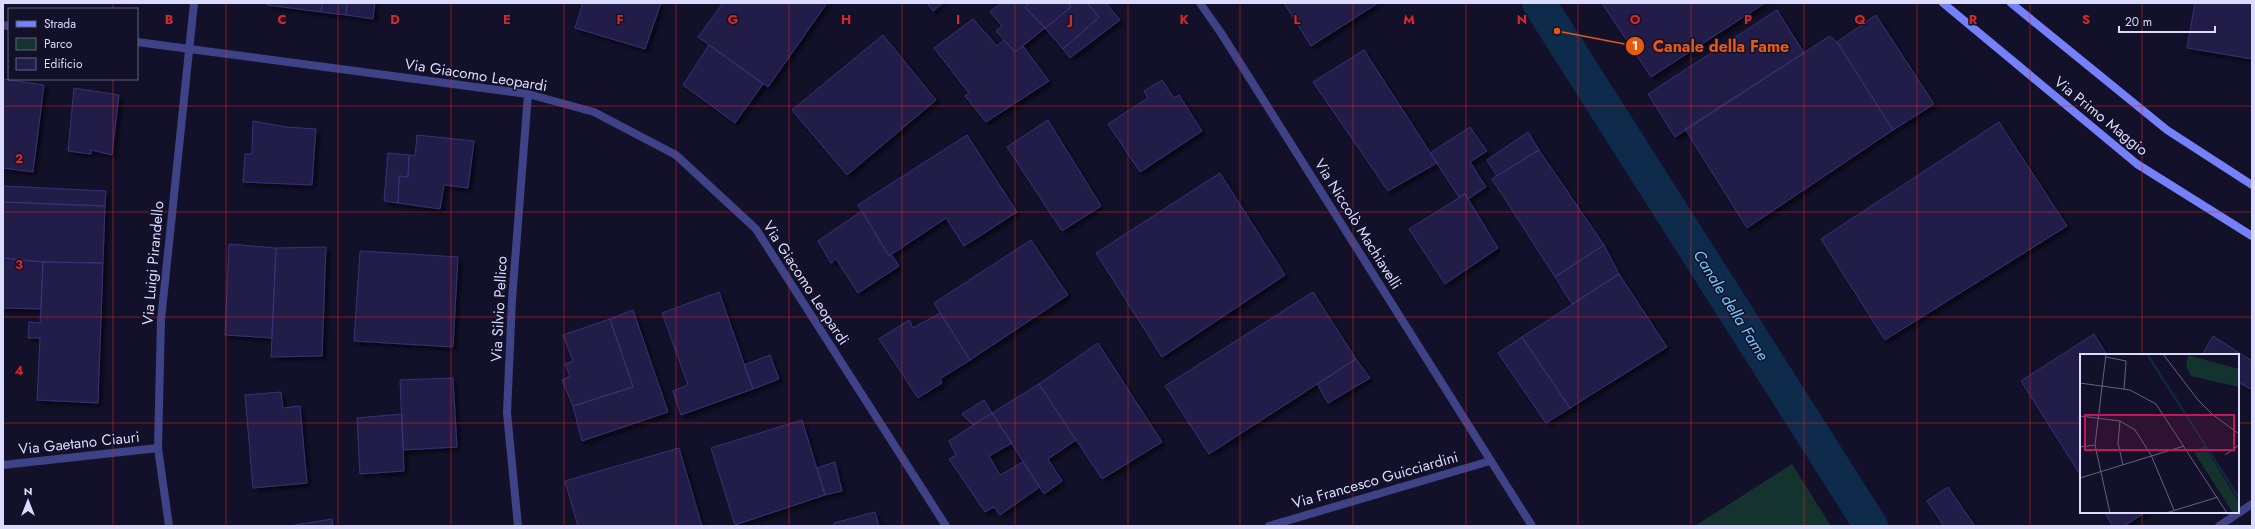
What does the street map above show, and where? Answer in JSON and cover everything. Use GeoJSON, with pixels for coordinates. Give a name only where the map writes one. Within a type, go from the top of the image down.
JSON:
{"type":"FeatureCollection","features":[{"type":"Feature","properties":{"kind":"main road","name":"Via Primo Maggio"},"geometry":{"type":"LineString","coordinates":[[1943,3],[2137,164],[2252,236]]}},
{"type":"Feature","properties":{"kind":"main road","name":"Via Primo Maggio"},"geometry":{"type":"LineString","coordinates":[[2011,3],[2167,130],[2252,186]]}},
{"type":"Feature","properties":{"kind":"street","name":"Via Luigi Pirandello"},"geometry":{"type":"LineString","coordinates":[[169,526],[158,448],[161,320],[188,48],[194,3]]}},
{"type":"Feature","properties":{"kind":"street","name":"Via Niccolò Machiavelli"},"geometry":{"type":"LineString","coordinates":[[1200,3],[1230,46],[1532,526]]}},
{"type":"Feature","properties":{"kind":"street","name":"Via Giacomo Leopardi"},"geometry":{"type":"LineString","coordinates":[[138,42],[528,94],[594,112],[676,155],[756,229],[946,526]]}},
{"type":"Feature","properties":{"kind":"street","name":"Via Silvio Pellico"},"geometry":{"type":"LineString","coordinates":[[518,526],[507,413],[512,300],[528,94]]}},
{"type":"Feature","properties":{"kind":"street","name":"Via Gaetano Ciauri"},"geometry":{"type":"LineString","coordinates":[[3,465],[158,448]]}},
{"type":"Feature","properties":{"kind":"street","name":"Via Francesco Guicciardini"},"geometry":{"type":"LineString","coordinates":[[1268,526],[1490,461]]}},
{"type":"Feature","properties":{"kind":"street"},"geometry":{"type":"LineString","coordinates":[[2239,513],[2252,504]]}},
{"type":"Feature","properties":{"kind":"street"},"geometry":{"type":"LineString","coordinates":[[2219,526],[2238,513]]}},
{"type":"Feature","properties":{"kind":"green space"},"geometry":{"type":"Polygon","coordinates":[[[1792,464],[1831,526],[1695,526],[1792,464]]]}},
{"type":"Feature","properties":{"kind":"building"},"geometry":{"type":"Polygon","coordinates":[[[268,3],[322,3],[321,12],[267,5],[268,3]]]}},
{"type":"Feature","properties":{"kind":"building"},"geometry":{"type":"Polygon","coordinates":[[[322,3],[347,3],[346,15],[321,12],[322,3]]]}},
{"type":"Feature","properties":{"kind":"building"},"geometry":{"type":"Polygon","coordinates":[[[347,3],[375,3],[373,19],[346,15],[347,3]]]}},
{"type":"Feature","properties":{"kind":"building"},"geometry":{"type":"Polygon","coordinates":[[[583,3],[661,3],[645,49],[575,28],[583,3]]]}},
{"type":"Feature","properties":{"kind":"building"},"geometry":{"type":"Polygon","coordinates":[[[723,3],[827,3],[768,87],[698,37],[723,3]]]}},
{"type":"Feature","properties":{"kind":"building"},"geometry":{"type":"Polygon","coordinates":[[[927,3],[943,3],[933,11],[927,3]]]}},
{"type":"Feature","properties":{"kind":"building"},"geometry":{"type":"Polygon","coordinates":[[[1001,3],[1030,3],[1025,7],[1045,28],[1015,52],[996,31],[1002,26],[990,12],[1001,3]]]}},
{"type":"Feature","properties":{"kind":"building"},"geometry":{"type":"Polygon","coordinates":[[[1030,3],[1068,3],[1071,7],[1045,28],[1025,7],[1030,3]]]}},
{"type":"Feature","properties":{"kind":"building"},"geometry":{"type":"Polygon","coordinates":[[[1068,3],[1087,3],[1099,17],[1063,49],[1045,28],[1071,7],[1068,3]]]}},
{"type":"Feature","properties":{"kind":"building"},"geometry":{"type":"Polygon","coordinates":[[[1087,3],[1106,3],[1120,20],[1070,58],[1063,49],[1099,17],[1087,3]]]}},
{"type":"Feature","properties":{"kind":"building"},"geometry":{"type":"Polygon","coordinates":[[[1284,3],[1378,3],[1311,46],[1284,3]]]}},
{"type":"Feature","properties":{"kind":"building"},"geometry":{"type":"Polygon","coordinates":[[[1602,3],[1765,3],[1651,77],[1602,3]]]}},
{"type":"Feature","properties":{"kind":"building"},"geometry":{"type":"Polygon","coordinates":[[[2195,3],[2252,3],[2252,59],[2187,48],[2195,3]]]}},
{"type":"Feature","properties":{"kind":"building"},"geometry":{"type":"Polygon","coordinates":[[[1777,10],[1804,53],[1675,137],[1648,94],[1777,10]]]}},
{"type":"Feature","properties":{"kind":"building"},"geometry":{"type":"Polygon","coordinates":[[[1876,15],[1934,104],[1893,130],[1837,42],[1876,15]]]}},
{"type":"Feature","properties":{"kind":"building"},"geometry":{"type":"Polygon","coordinates":[[[973,19],[997,46],[1004,40],[1015,52],[1023,46],[1049,81],[986,122],[965,96],[969,93],[934,48],[973,19]]]}},
{"type":"Feature","properties":{"kind":"building"},"geometry":{"type":"Polygon","coordinates":[[[883,35],[936,100],[847,175],[792,110],[883,35]]]}},
{"type":"Feature","properties":{"kind":"building"},"geometry":{"type":"Polygon","coordinates":[[[1830,36],[1837,42],[1893,130],[1747,228],[1685,129],[1830,36]]]}},
{"type":"Feature","properties":{"kind":"building"},"geometry":{"type":"Polygon","coordinates":[[[709,45],[763,84],[735,123],[683,85],[709,45]]]}},
{"type":"Feature","properties":{"kind":"building"},"geometry":{"type":"Polygon","coordinates":[[[1364,50],[1437,163],[1388,191],[1313,82],[1364,50]]]}},
{"type":"Feature","properties":{"kind":"building"},"geometry":{"type":"Polygon","coordinates":[[[3,79],[44,85],[33,172],[3,168],[3,79]]]}},
{"type":"Feature","properties":{"kind":"building"},"geometry":{"type":"Polygon","coordinates":[[[1162,80],[1174,98],[1179,95],[1202,131],[1140,172],[1108,124],[1148,98],[1144,91],[1162,80]]]}},
{"type":"Feature","properties":{"kind":"building"},"geometry":{"type":"Polygon","coordinates":[[[74,88],[119,95],[112,155],[91,150],[91,154],[68,151],[74,88]]]}},
{"type":"Feature","properties":{"kind":"building"},"geometry":{"type":"Polygon","coordinates":[[[1048,120],[1101,206],[1062,231],[1007,147],[1048,120]]]}},
{"type":"Feature","properties":{"kind":"building"},"geometry":{"type":"Polygon","coordinates":[[[253,121],[286,127],[316,129],[312,185],[243,182],[245,154],[252,154],[253,121]]]}},
{"type":"Feature","properties":{"kind":"building"},"geometry":{"type":"Polygon","coordinates":[[[1999,122],[2067,226],[1885,340],[1821,239],[1999,122]]]}},
{"type":"Feature","properties":{"kind":"building"},"geometry":{"type":"Polygon","coordinates":[[[1470,127],[1487,151],[1470,162],[1486,187],[1468,199],[1465,194],[1459,197],[1430,153],[1470,127]]]}},
{"type":"Feature","properties":{"kind":"building"},"geometry":{"type":"Polygon","coordinates":[[[1528,132],[1539,150],[1497,176],[1487,160],[1528,132]]]}},
{"type":"Feature","properties":{"kind":"building"},"geometry":{"type":"Polygon","coordinates":[[[417,135],[474,141],[468,188],[444,185],[440,209],[398,203],[399,176],[408,177],[409,155],[415,156],[417,135]]]}},
{"type":"Feature","properties":{"kind":"building"},"geometry":{"type":"Polygon","coordinates":[[[967,135],[1017,212],[964,246],[946,218],[889,256],[858,205],[967,135]]]}},
{"type":"Feature","properties":{"kind":"building"},"geometry":{"type":"Polygon","coordinates":[[[1539,150],[1604,245],[1555,277],[1492,179],[1539,150]]]}},
{"type":"Feature","properties":{"kind":"building"},"geometry":{"type":"Polygon","coordinates":[[[388,153],[409,155],[408,177],[399,176],[398,203],[384,201],[388,153]]]}},
{"type":"Feature","properties":{"kind":"building"},"geometry":{"type":"Polygon","coordinates":[[[1220,173],[1285,275],[1162,357],[1096,253],[1220,173]]]}},
{"type":"Feature","properties":{"kind":"building"},"geometry":{"type":"Polygon","coordinates":[[[3,186],[106,191],[105,206],[3,202],[3,186]]]}},
{"type":"Feature","properties":{"kind":"building"},"geometry":{"type":"Polygon","coordinates":[[[1465,194],[1498,248],[1445,284],[1409,229],[1465,194]]]}},
{"type":"Feature","properties":{"kind":"building"},"geometry":{"type":"Polygon","coordinates":[[[3,202],[105,206],[103,263],[43,262],[3,258],[3,202]]]}},
{"type":"Feature","properties":{"kind":"building"},"geometry":{"type":"Polygon","coordinates":[[[862,211],[889,256],[891,254],[899,266],[858,293],[836,259],[831,263],[818,241],[862,211]]]}},
{"type":"Feature","properties":{"kind":"building"},"geometry":{"type":"Polygon","coordinates":[[[1031,240],[1068,295],[970,360],[934,303],[1031,240]]]}},
{"type":"Feature","properties":{"kind":"building"},"geometry":{"type":"Polygon","coordinates":[[[229,244],[276,248],[272,338],[225,335],[229,244]]]}},
{"type":"Feature","properties":{"kind":"building"},"geometry":{"type":"Polygon","coordinates":[[[1604,245],[1619,274],[1572,304],[1555,277],[1604,245]]]}},
{"type":"Feature","properties":{"kind":"building"},"geometry":{"type":"Polygon","coordinates":[[[326,247],[322,356],[271,357],[276,248],[326,247]]]}},
{"type":"Feature","properties":{"kind":"building"},"geometry":{"type":"Polygon","coordinates":[[[360,251],[458,257],[453,347],[354,341],[360,251]]]}},
{"type":"Feature","properties":{"kind":"building"},"geometry":{"type":"Polygon","coordinates":[[[3,258],[43,262],[41,309],[3,308],[3,258]]]}},
{"type":"Feature","properties":{"kind":"building"},"geometry":{"type":"Polygon","coordinates":[[[43,262],[103,263],[98,403],[37,400],[40,338],[28,338],[29,322],[40,323],[43,262]]]}},
{"type":"Feature","properties":{"kind":"building"},"geometry":{"type":"Polygon","coordinates":[[[1619,274],[1667,347],[1570,408],[1522,337],[1619,274]]]}},
{"type":"Feature","properties":{"kind":"building"},"geometry":{"type":"Polygon","coordinates":[[[719,292],[753,389],[681,415],[673,391],[688,385],[662,313],[719,292]]]}},
{"type":"Feature","properties":{"kind":"building"},"geometry":{"type":"Polygon","coordinates":[[[1313,292],[1356,359],[1209,454],[1165,386],[1313,292]]]}},
{"type":"Feature","properties":{"kind":"building"},"geometry":{"type":"Polygon","coordinates":[[[633,310],[668,412],[582,441],[573,406],[633,387],[610,319],[633,310]]]}},
{"type":"Feature","properties":{"kind":"building"},"geometry":{"type":"Polygon","coordinates":[[[940,313],[970,360],[940,379],[942,383],[918,398],[879,339],[909,320],[913,328],[940,313]]]}},
{"type":"Feature","properties":{"kind":"building"},"geometry":{"type":"Polygon","coordinates":[[[610,319],[633,387],[573,406],[562,380],[570,376],[565,364],[573,361],[563,335],[610,319]]]}},
{"type":"Feature","properties":{"kind":"building"},"geometry":{"type":"Polygon","coordinates":[[[2094,334],[2106,354],[2080,354],[2080,474],[2021,381],[2094,334]]]}},
{"type":"Feature","properties":{"kind":"building"},"geometry":{"type":"Polygon","coordinates":[[[2213,336],[2252,361],[2252,390],[2239,383],[2239,354],[2203,354],[2213,336]]]}},
{"type":"Feature","properties":{"kind":"building"},"geometry":{"type":"Polygon","coordinates":[[[1522,337],[1570,408],[1546,423],[1498,353],[1522,337]]]}},
{"type":"Feature","properties":{"kind":"building"},"geometry":{"type":"Polygon","coordinates":[[[1098,343],[1162,442],[1102,479],[1039,384],[1098,343]]]}},
{"type":"Feature","properties":{"kind":"building"},"geometry":{"type":"Polygon","coordinates":[[[770,355],[779,379],[753,389],[744,365],[770,355]]]}},
{"type":"Feature","properties":{"kind":"building"},"geometry":{"type":"Polygon","coordinates":[[[1356,359],[1370,378],[1328,403],[1317,384],[1356,359]]]}},
{"type":"Feature","properties":{"kind":"building"},"geometry":{"type":"Polygon","coordinates":[[[453,378],[457,447],[403,450],[400,380],[453,378]]]}},
{"type":"Feature","properties":{"kind":"building"},"geometry":{"type":"Polygon","coordinates":[[[1039,384],[1076,440],[1048,459],[1062,481],[1044,494],[992,413],[1039,384]]]}},
{"type":"Feature","properties":{"kind":"building"},"geometry":{"type":"Polygon","coordinates":[[[281,392],[283,408],[300,406],[307,483],[253,488],[245,395],[281,392]]]}},
{"type":"Feature","properties":{"kind":"building"},"geometry":{"type":"Polygon","coordinates":[[[984,400],[992,413],[973,425],[962,414],[984,400]]]}},
{"type":"Feature","properties":{"kind":"building"},"geometry":{"type":"Polygon","coordinates":[[[992,413],[1012,443],[989,456],[1000,475],[1023,462],[1040,487],[1000,515],[994,507],[985,512],[949,459],[956,455],[949,441],[992,413]]]}},
{"type":"Feature","properties":{"kind":"building"},"geometry":{"type":"Polygon","coordinates":[[[402,414],[404,471],[360,474],[357,418],[402,414]]]}},
{"type":"Feature","properties":{"kind":"building"},"geometry":{"type":"Polygon","coordinates":[[[802,420],[825,495],[735,525],[711,448],[802,420]]]}},
{"type":"Feature","properties":{"kind":"building"},"geometry":{"type":"Polygon","coordinates":[[[679,448],[702,526],[578,526],[565,481],[679,448]]]}},
{"type":"Feature","properties":{"kind":"building"},"geometry":{"type":"Polygon","coordinates":[[[835,462],[842,491],[825,495],[817,468],[835,462]]]}},
{"type":"Feature","properties":{"kind":"building"},"geometry":{"type":"Polygon","coordinates":[[[1948,487],[1975,526],[1944,526],[1927,501],[1948,487]]]}},
{"type":"Feature","properties":{"kind":"building"},"geometry":{"type":"Polygon","coordinates":[[[875,512],[879,526],[835,526],[834,523],[875,512]]]}},
{"type":"Feature","properties":{"kind":"building"},"geometry":{"type":"Polygon","coordinates":[[[2105,513],[2144,513],[2124,526],[2113,526],[2105,513]]]}},
{"type":"Feature","properties":{"kind":"building"},"geometry":{"type":"Polygon","coordinates":[[[332,519],[333,526],[289,526],[332,519]]]}},
{"type":"Feature","properties":{"kind":"waterway","name":"Canale della Fame"},"geometry":{"type":"LineString","coordinates":[[1539,3],[1871,526]]}},
{"type":"Feature","properties":{"kind":"place","name":"Canale della Fame"},"geometry":{"type":"Point","coordinates":[1557,31]}}]}
